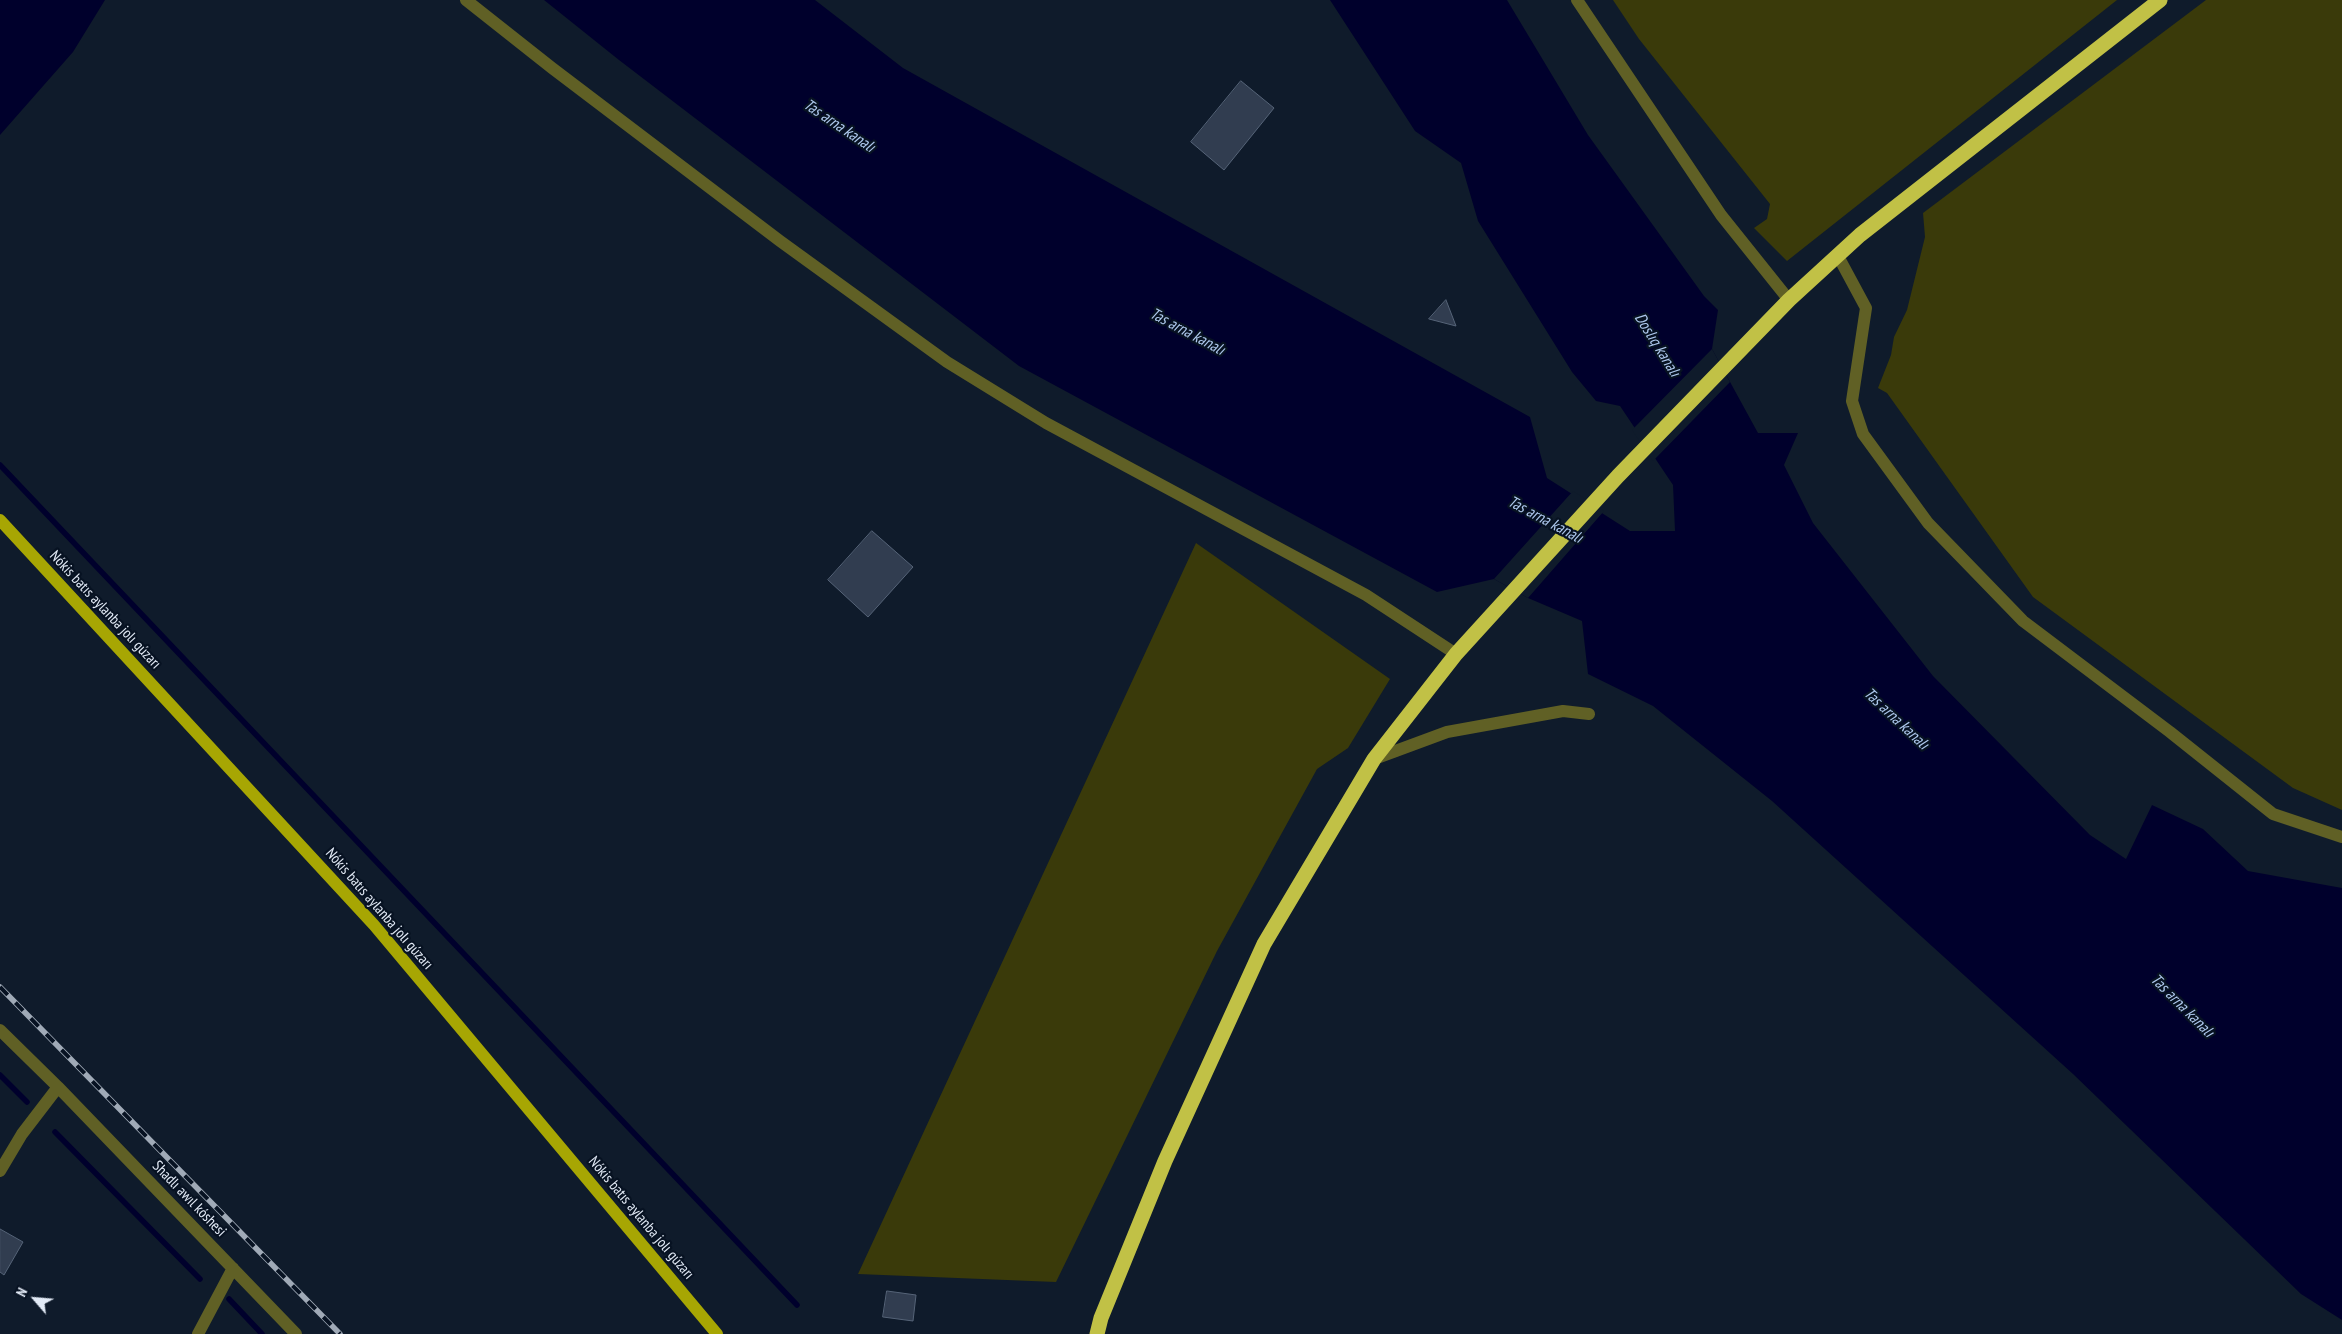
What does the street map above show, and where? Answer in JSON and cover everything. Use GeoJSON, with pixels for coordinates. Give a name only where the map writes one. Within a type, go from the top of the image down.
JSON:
{"type":"FeatureCollection","features":[{"type":"Feature","properties":{"kind":"highway"},"geometry":{"type":"LineString","coordinates":[[1097,1334],[1165,1161],[1264,944],[1374,759],[1456,654],[1632,461],[1788,300],[1936,175],[2160,0]]}},
{"type":"Feature","properties":{"kind":"main road","name":"Nókis batıs aylanba jolı gúzarı"},"geometry":{"type":"LineString","coordinates":[[0,520],[374,925],[716,1334]]}},
{"type":"Feature","properties":{"kind":"street"},"geometry":{"type":"LineString","coordinates":[[466,0],[552,68],[780,241],[946,362],[1046,422],[1366,595],[1456,654]]}},
{"type":"Feature","properties":{"kind":"street"},"geometry":{"type":"LineString","coordinates":[[1577,0],[1721,215],[1788,300]]}},
{"type":"Feature","properties":{"kind":"street"},"geometry":{"type":"LineString","coordinates":[[1838,256],[1866,308],[1852,401],[1860,426],[1863,434],[1928,523],[2023,621],[2170,732],[2273,814],[2342,837]]}},
{"type":"Feature","properties":{"kind":"street"},"geometry":{"type":"LineString","coordinates":[[1374,759],[1447,732],[1563,710],[1589,714]]}},
{"type":"Feature","properties":{"kind":"street","name":"Shadlı awıl kóshesi"},"geometry":{"type":"LineString","coordinates":[[0,1030],[58,1087],[296,1334]]}},
{"type":"Feature","properties":{"kind":"street"},"geometry":{"type":"LineString","coordinates":[[0,1171],[22,1134],[58,1087]]}},
{"type":"Feature","properties":{"kind":"street"},"geometry":{"type":"LineString","coordinates":[[198,1334],[233,1268]]}},
{"type":"Feature","properties":{"kind":"shaded area"},"geometry":{"type":"Polygon","coordinates":[[[1613,0],[2117,0],[1787,261],[1754,228],[1767,219],[1770,204],[1639,39],[1613,0]]]}},
{"type":"Feature","properties":{"kind":"shaded area"},"geometry":{"type":"Polygon","coordinates":[[[2206,0],[2342,0],[2342,810],[2293,788],[2033,597],[1887,393],[1878,388],[1891,355],[1894,337],[1907,310],[1925,237],[1923,213],[2206,0]]]}},
{"type":"Feature","properties":{"kind":"shaded area"},"geometry":{"type":"Polygon","coordinates":[[[1196,543],[1390,679],[1348,748],[1317,769],[1217,951],[1056,1282],[858,1274],[1196,543]]]}},
{"type":"Feature","properties":{"kind":"water"},"geometry":{"type":"Polygon","coordinates":[[[0,0],[105,0],[73,52],[0,135],[0,0]]]}},
{"type":"Feature","properties":{"kind":"water"},"geometry":{"type":"Polygon","coordinates":[[[544,0],[815,0],[903,68],[1530,417],[1547,478],[1630,531],[1675,531],[1673,485],[1620,406],[1596,401],[1572,372],[1478,221],[1461,163],[1415,131],[1330,0],[1507,0],[1588,135],[1704,296],[1718,310],[1712,349],[1758,433],[1798,433],[1784,465],[1813,523],[1933,676],[2090,835],[2126,859],[2152,805],[2203,829],[2248,871],[2342,888],[2342,1320],[2301,1294],[2073,1074],[1772,801],[1653,706],[1588,674],[1582,621],[1528,598],[1494,579],[1437,592],[1019,366],[619,60],[544,0]]]}},
{"type":"Feature","properties":{"kind":"pier"},"geometry":{"type":"Polygon","coordinates":[[[1712,349],[1730,382],[1653,461],[1632,430],[1712,349]]]}},
{"type":"Feature","properties":{"kind":"pier"},"geometry":{"type":"Polygon","coordinates":[[[1573,491],[1604,511],[1528,598],[1494,579],[1573,491]]]}},
{"type":"Feature","properties":{"kind":"building"},"geometry":{"type":"Polygon","coordinates":[[[1241,81],[1274,108],[1224,170],[1191,142],[1241,81]]]}},
{"type":"Feature","properties":{"kind":"building"},"geometry":{"type":"Polygon","coordinates":[[[1446,300],[1456,326],[1429,319],[1446,300]]]}},
{"type":"Feature","properties":{"kind":"building"},"geometry":{"type":"Polygon","coordinates":[[[872,531],[913,567],[868,617],[828,580],[872,531]]]}},
{"type":"Feature","properties":{"kind":"building"},"geometry":{"type":"Polygon","coordinates":[[[0,1229],[23,1242],[4,1275],[0,1272],[0,1229]]]}},
{"type":"Feature","properties":{"kind":"building"},"geometry":{"type":"Polygon","coordinates":[[[887,1291],[916,1295],[913,1321],[883,1317],[887,1291]]]}},
{"type":"Feature","properties":{"kind":"waterway"},"geometry":{"type":"LineString","coordinates":[[0,465],[797,1305]]}},
{"type":"Feature","properties":{"kind":"waterway"},"geometry":{"type":"LineString","coordinates":[[0,1075],[27,1102]]}},
{"type":"Feature","properties":{"kind":"waterway"},"geometry":{"type":"LineString","coordinates":[[55,1132],[200,1279]]}},
{"type":"Feature","properties":{"kind":"waterway"},"geometry":{"type":"LineString","coordinates":[[229,1299],[262,1334]]}},
{"type":"Feature","properties":{"kind":"railway"},"geometry":{"type":"LineString","coordinates":[[0,987],[340,1334]]}},
{"type":"Feature","properties":{"kind":"water label","name":"Tas arna kanalı"},"geometry":{"type":"Point","coordinates":[839,126]}},
{"type":"Feature","properties":{"kind":"water label","name":"Tas arna kanalı"},"geometry":{"type":"Point","coordinates":[1187,332]}},
{"type":"Feature","properties":{"kind":"water label","name":"Doslıq kanalı"},"geometry":{"type":"Point","coordinates":[1657,345]}},
{"type":"Feature","properties":{"kind":"water label","name":"Tas arna kanalı"},"geometry":{"type":"Point","coordinates":[1545,520]}},
{"type":"Feature","properties":{"kind":"water label","name":"Tas arna kanalı"},"geometry":{"type":"Point","coordinates":[1896,719]}},
{"type":"Feature","properties":{"kind":"water label","name":"Tas arna kanalı"},"geometry":{"type":"Point","coordinates":[2182,1006]}}]}
